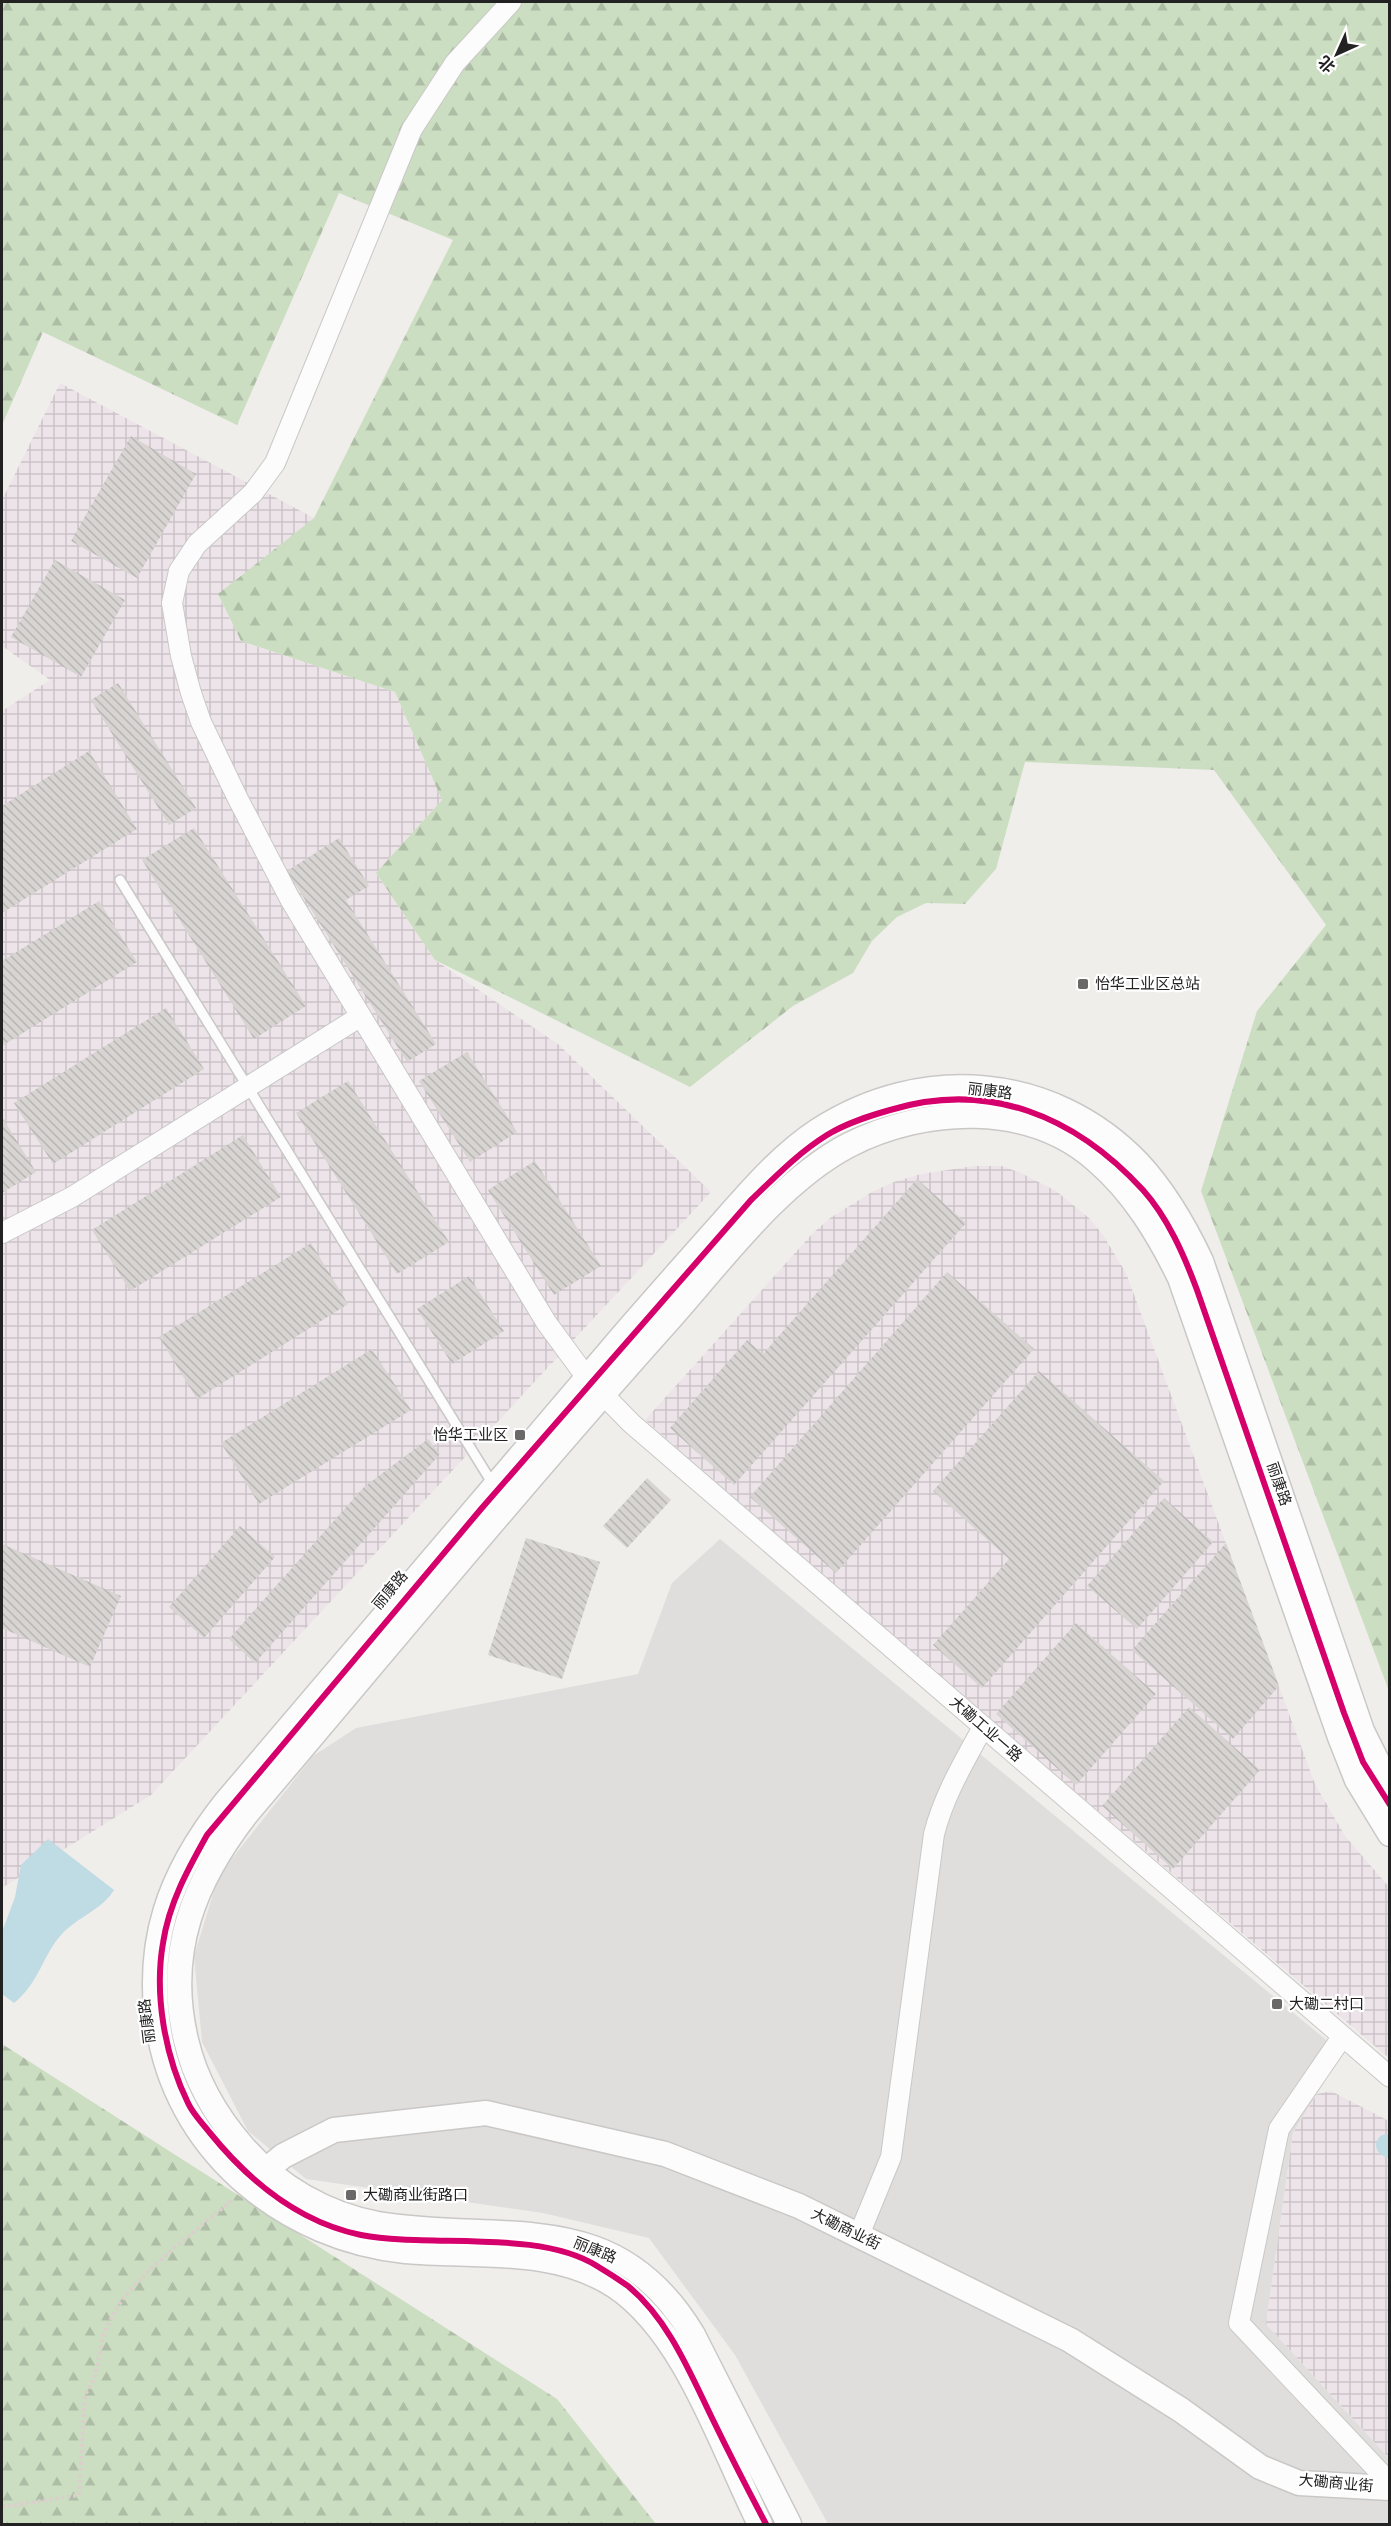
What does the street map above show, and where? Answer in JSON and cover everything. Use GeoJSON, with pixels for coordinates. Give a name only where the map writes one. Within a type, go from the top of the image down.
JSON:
{"type":"FeatureCollection","features":[{"type":"Feature","properties":{"kind":"street","name":"大磡工业一路"},"geometry":{"type":"LineString","coordinates":[[511,2],[455,63],[412,129],[276,463],[253,493],[197,544],[182,565],[174,587],[172,603],[181,656],[201,722],[290,898],[546,1322],[586,1378],[603,1396],[983,1727],[1389,2077]]}},
{"type":"Feature","properties":{"kind":"street"},"geometry":{"type":"LineString","coordinates":[[2,1233],[72,1197],[361,1016]]}},
{"type":"Feature","properties":{"kind":"street","name":"丽康路"},"geometry":{"type":"LineString","coordinates":[[760,2524],[679,2356],[652,2319],[619,2289],[600,2277],[558,2262],[408,2251],[355,2241],[295,2218],[248,2186],[218,2155],[195,2125],[176,2091],[163,2050],[157,2008],[156,1964],[161,1919],[185,1861],[210,1822],[586,1378],[742,1201],[786,1156],[821,1129],[867,1107],[902,1095],[952,1087],[980,1088],[1032,1097],[1078,1116],[1112,1139],[1148,1174],[1181,1221],[1201,1261],[1362,1731],[1389,1787]]}},
{"type":"Feature","properties":{"kind":"street","name":"丽康路"},"geometry":{"type":"LineString","coordinates":[[789,2524],[685,2322],[667,2298],[632,2268],[595,2248],[548,2235],[393,2226],[337,2213],[299,2194],[266,2170],[236,2139],[213,2107],[187,2046],[182,2024],[178,1979],[183,1937],[197,1893],[218,1852],[247,1813],[603,1396],[767,1211],[800,1180],[846,1147],[897,1126],[953,1115],[1009,1120],[1040,1129],[1075,1145],[1096,1160],[1135,1203],[1157,1234],[1180,1278],[1340,1737],[1357,1780],[1389,1834]]}},
{"type":"Feature","properties":{"kind":"street"},"geometry":{"type":"LineString","coordinates":[[859,2235],[891,2157],[934,1834],[940,1809],[951,1784],[983,1727]]}},
{"type":"Feature","properties":{"kind":"street"},"geometry":{"type":"LineString","coordinates":[[1342,2037],[1279,2129],[1239,2323],[1389,2483]]}},
{"type":"Feature","properties":{"kind":"street","name":"大磡商业街"},"geometry":{"type":"LineString","coordinates":[[266,2170],[283,2156],[334,2130],[486,2113],[665,2154],[799,2206],[1070,2340],[1181,2410],[1260,2467],[1299,2483],[1389,2488]]}},
{"type":"Feature","properties":{"kind":"lane"},"geometry":{"type":"LineString","coordinates":[[120,880],[494,1486]]}},
{"type":"Feature","properties":{"kind":"path"},"geometry":{"type":"LineString","coordinates":[[2,2507],[79,2495],[85,2394],[94,2381],[102,2341],[114,2313],[136,2284],[248,2186]]}},
{"type":"Feature","properties":{"kind":"shaded area"},"geometry":{"type":"Polygon","coordinates":[[[60,383],[314,518],[218,595],[241,641],[395,692],[442,800],[376,873],[435,960],[559,1045],[711,1192],[151,1795],[2,1888],[2,711],[50,680],[2,646],[2,500],[60,383]]]}},
{"type":"Feature","properties":{"kind":"shaded area"},"geometry":{"type":"Polygon","coordinates":[[[974,1166],[1002,1166],[1056,1191],[1089,1218],[1103,1235],[1126,1273],[1315,1784],[1345,1836],[1389,1887],[1389,2058],[983,1713],[645,1420],[812,1234],[830,1218],[872,1192],[894,1182],[921,1174],[974,1166]]]}},
{"type":"Feature","properties":{"kind":"shaded area"},"geometry":{"type":"Polygon","coordinates":[[[720,1539],[1342,2053],[1293,2133],[1266,2324],[1389,2458],[1389,2524],[828,2524],[735,2355],[649,2238],[543,2213],[306,2179],[248,2131],[202,2042],[194,1956],[219,1875],[313,1756],[356,1728],[638,1674],[672,1583],[720,1539]]]}},
{"type":"Feature","properties":{"kind":"shaded area"},"geometry":{"type":"Polygon","coordinates":[[[1331,2091],[1389,2121],[1389,2458],[1266,2324],[1293,2133],[1317,2094],[1331,2091]]]}},
{"type":"Feature","properties":{"kind":"green space"},"geometry":{"type":"Polygon","coordinates":[[[2,2],[1389,2],[1389,1691],[1201,1191],[1257,1011],[1326,925],[1214,770],[1025,762],[996,869],[965,904],[926,903],[897,917],[872,941],[853,973],[793,1006],[690,1087],[435,960],[376,873],[442,800],[395,692],[241,641],[218,594],[314,518],[453,240],[339,193],[237,425],[43,332],[2,425],[2,2]]]}},
{"type":"Feature","properties":{"kind":"green space"},"geometry":{"type":"Polygon","coordinates":[[[2,2044],[557,2399],[656,2524],[2,2524],[2,2044]]]}},
{"type":"Feature","properties":{"kind":"water"},"geometry":{"type":"Polygon","coordinates":[[[48,1839],[114,1890],[103,1903],[61,1935],[29,1987],[14,2003],[2,1994],[2,1932],[15,1897],[21,1865],[48,1839]]]}},
{"type":"Feature","properties":{"kind":"building"},"geometry":{"type":"Polygon","coordinates":[[[131,436],[196,474],[137,578],[71,541],[131,436]]]}},
{"type":"Feature","properties":{"kind":"building"},"geometry":{"type":"Polygon","coordinates":[[[55,560],[125,600],[81,677],[11,637],[55,560]]]}},
{"type":"Feature","properties":{"kind":"building"},"geometry":{"type":"Polygon","coordinates":[[[118,683],[196,808],[169,825],[91,700],[118,683]]]}},
{"type":"Feature","properties":{"kind":"building"},"geometry":{"type":"Polygon","coordinates":[[[89,751],[137,829],[2,913],[2,806],[89,751]]]}},
{"type":"Feature","properties":{"kind":"building"},"geometry":{"type":"Polygon","coordinates":[[[194,828],[306,1006],[254,1039],[142,860],[194,828]]]}},
{"type":"Feature","properties":{"kind":"building"},"geometry":{"type":"Polygon","coordinates":[[[339,838],[369,886],[346,900],[436,1044],[407,1062],[287,871],[339,838]]]}},
{"type":"Feature","properties":{"kind":"building"},"geometry":{"type":"Polygon","coordinates":[[[99,901],[137,962],[2,1046],[2,961],[99,901]]]}},
{"type":"Feature","properties":{"kind":"building"},"geometry":{"type":"Polygon","coordinates":[[[166,1008],[204,1069],[53,1164],[14,1103],[166,1008]]]}},
{"type":"Feature","properties":{"kind":"building"},"geometry":{"type":"Polygon","coordinates":[[[467,1052],[517,1132],[470,1162],[419,1081],[467,1052]]]}},
{"type":"Feature","properties":{"kind":"building"},"geometry":{"type":"Polygon","coordinates":[[[348,1081],[449,1242],[397,1274],[296,1113],[348,1081]]]}},
{"type":"Feature","properties":{"kind":"building"},"geometry":{"type":"Polygon","coordinates":[[[2,1117],[36,1172],[2,1193],[2,1117]]]}},
{"type":"Feature","properties":{"kind":"building"},"geometry":{"type":"Polygon","coordinates":[[[243,1135],[281,1197],[130,1291],[92,1230],[243,1135]]]}},
{"type":"Feature","properties":{"kind":"building"},"geometry":{"type":"Polygon","coordinates":[[[535,1161],[601,1266],[554,1295],[488,1190],[535,1161]]]}},
{"type":"Feature","properties":{"kind":"building"},"geometry":{"type":"Polygon","coordinates":[[[917,1179],[966,1223],[734,1485],[670,1428],[747,1340],[763,1354],[917,1179]]]}},
{"type":"Feature","properties":{"kind":"building"},"geometry":{"type":"Polygon","coordinates":[[[311,1243],[348,1304],[197,1399],[159,1337],[311,1243]]]}},
{"type":"Feature","properties":{"kind":"building"},"geometry":{"type":"Polygon","coordinates":[[[947,1272],[1034,1349],[836,1573],[750,1497],[947,1272]]]}},
{"type":"Feature","properties":{"kind":"building"},"geometry":{"type":"Polygon","coordinates":[[[469,1276],[504,1331],[452,1364],[417,1309],[469,1276]]]}},
{"type":"Feature","properties":{"kind":"building"},"geometry":{"type":"Polygon","coordinates":[[[372,1349],[411,1410],[259,1504],[221,1443],[372,1349]]]}},
{"type":"Feature","properties":{"kind":"building"},"geometry":{"type":"Polygon","coordinates":[[[1039,1371],[1164,1481],[982,1688],[933,1645],[1009,1559],[933,1491],[1039,1371]]]}},
{"type":"Feature","properties":{"kind":"building"},"geometry":{"type":"Polygon","coordinates":[[[428,1439],[440,1454],[255,1663],[229,1639],[364,1487],[428,1439]]]}},
{"type":"Feature","properties":{"kind":"building"},"geometry":{"type":"Polygon","coordinates":[[[647,1478],[671,1500],[627,1548],[603,1526],[647,1478]]]}},
{"type":"Feature","properties":{"kind":"building"},"geometry":{"type":"Polygon","coordinates":[[[1164,1498],[1213,1542],[1137,1629],[1087,1586],[1164,1498]]]}},
{"type":"Feature","properties":{"kind":"building"},"geometry":{"type":"Polygon","coordinates":[[[240,1526],[275,1557],[204,1638],[169,1607],[240,1526]]]}},
{"type":"Feature","properties":{"kind":"building"},"geometry":{"type":"Polygon","coordinates":[[[526,1538],[600,1562],[562,1679],[488,1655],[526,1538]]]}},
{"type":"Feature","properties":{"kind":"building"},"geometry":{"type":"Polygon","coordinates":[[[1226,1543],[1279,1686],[1233,1739],[1132,1650],[1226,1543]]]}},
{"type":"Feature","properties":{"kind":"building"},"geometry":{"type":"Polygon","coordinates":[[[2,1544],[121,1596],[90,1667],[2,1628],[2,1544]]]}},
{"type":"Feature","properties":{"kind":"building"},"geometry":{"type":"Polygon","coordinates":[[[1076,1623],[1156,1694],[1076,1785],[996,1714],[1076,1623]]]}},
{"type":"Feature","properties":{"kind":"building"},"geometry":{"type":"Polygon","coordinates":[[[1189,1707],[1260,1770],[1173,1869],[1102,1806],[1189,1707]]]}},
{"type":"Feature","properties":{"kind":"cycle path"},"geometry":{"type":"LineString","coordinates":[[766,2524],[677,2348],[655,2315],[628,2286],[597,2266],[573,2255],[545,2247],[515,2243],[389,2239],[361,2235],[316,2220],[276,2197],[225,2151],[190,2107],[173,2065],[163,2025],[161,2004],[163,1943],[180,1887],[207,1835],[481,1509],[751,1200],[816,1142],[858,1120],[927,1102],[962,1099],[996,1103],[1028,1111],[1059,1124],[1089,1142],[1117,1164],[1152,1201],[1174,1237],[1197,1290],[1344,1713],[1363,1762],[1390,1805]]}},
{"type":"Feature","properties":{"kind":"place","name":"怡华工业区总站"},"geometry":{"type":"Point","coordinates":[1083,984]}},
{"type":"Feature","properties":{"kind":"place","name":"怡华工业区"},"geometry":{"type":"Point","coordinates":[520,1435]}},
{"type":"Feature","properties":{"kind":"place","name":"大磡二村口"},"geometry":{"type":"Point","coordinates":[1277,2004]}},
{"type":"Feature","properties":{"kind":"place","name":"大磡商业街路口"},"geometry":{"type":"Point","coordinates":[351,2195]}}]}
